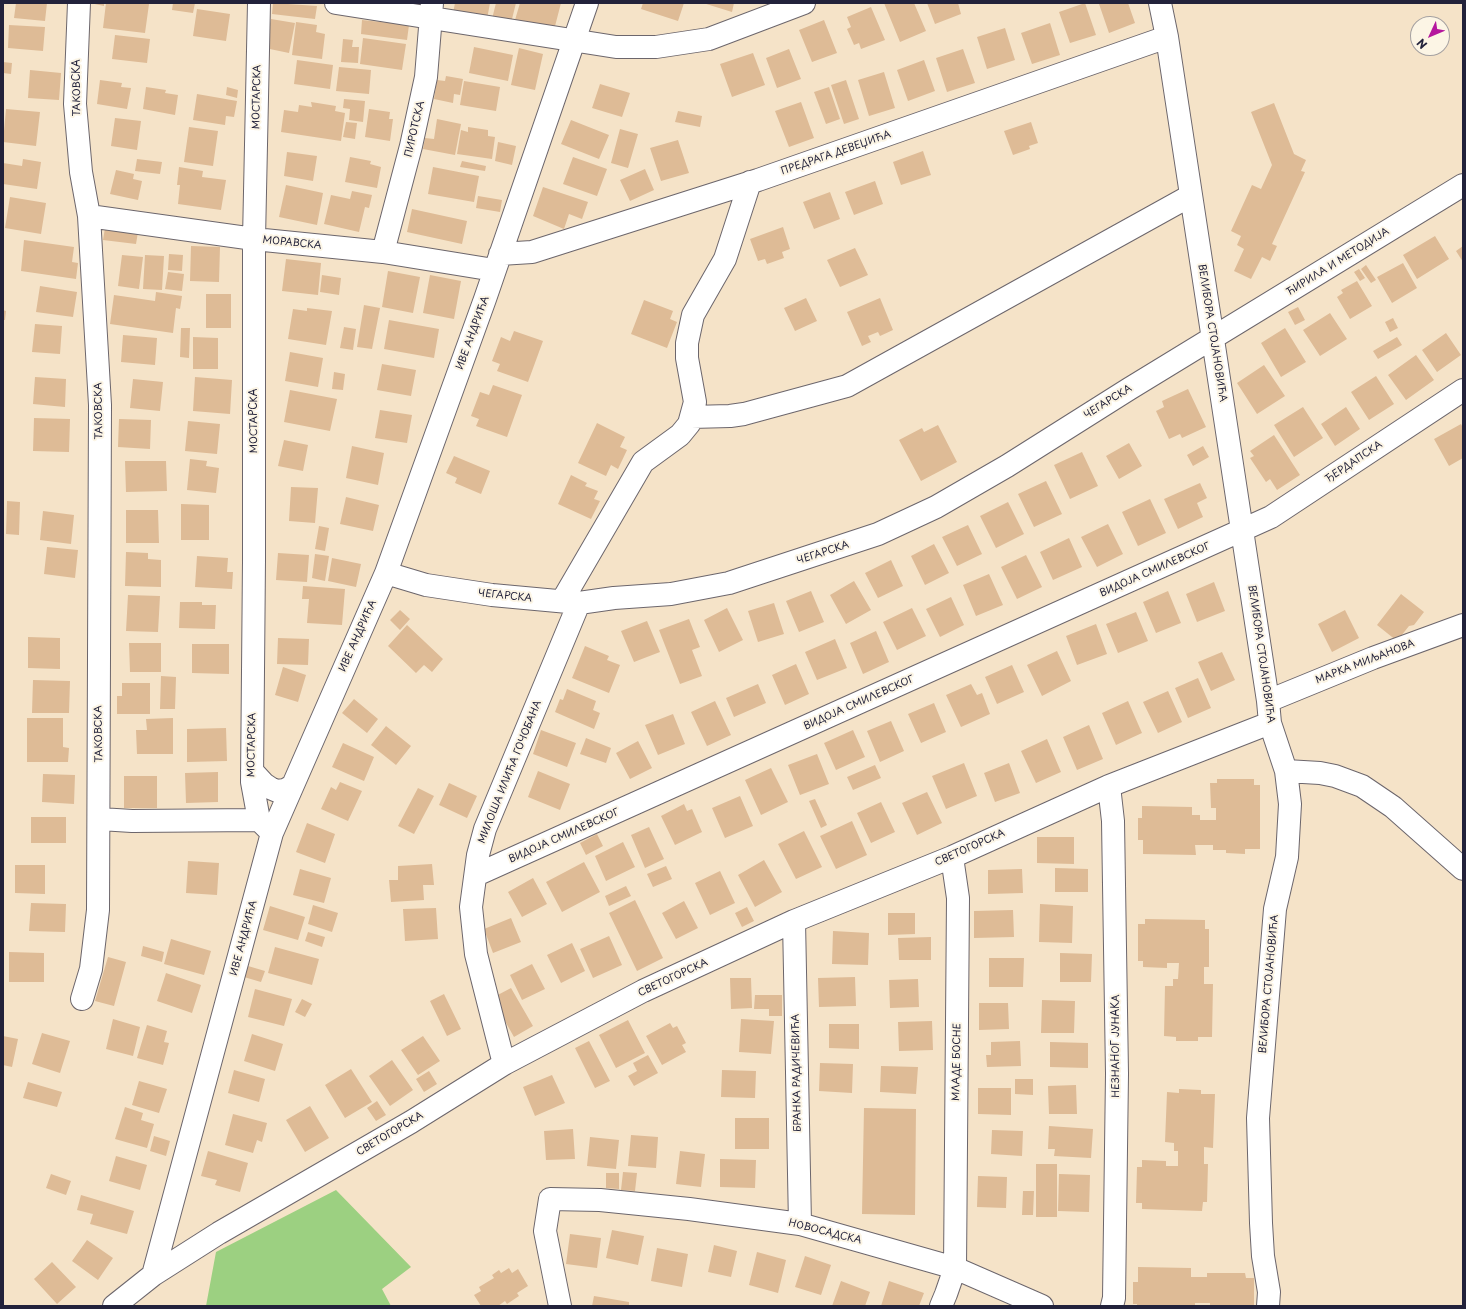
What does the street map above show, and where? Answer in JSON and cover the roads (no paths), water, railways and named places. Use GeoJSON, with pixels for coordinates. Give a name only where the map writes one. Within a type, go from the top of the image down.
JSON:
{"type":"FeatureCollection","features":[{"type":"Feature","properties":{"kind":"street","name":"ТАКОВСКА"},"geometry":{"type":"LineString","coordinates":[[79,3],[75,104],[81,172],[90,216],[100,405],[98,660],[100,819],[98,910],[90,969],[82,999]]}},
{"type":"Feature","properties":{"kind":"street","name":"МОСТАРСКА"},"geometry":{"type":"LineString","coordinates":[[259,3],[254,239],[252,782],[265,826]]}},
{"type":"Feature","properties":{"kind":"street"},"geometry":{"type":"LineString","coordinates":[[336,3],[432,10],[575,41],[616,47],[656,47],[709,39],[802,3]]}},
{"type":"Feature","properties":{"kind":"street","name":"ИВЕ АНДРИЋА"},"geometry":{"type":"LineString","coordinates":[[152,1275],[265,826],[292,786],[386,573],[575,41],[587,3]]}},
{"type":"Feature","properties":{"kind":"street","name":"ВЕЛИБОРА СТОЈАНОВИЋА"},"geometry":{"type":"LineString","coordinates":[[1160,3],[1167,38],[1268,701],[1270,723],[1286,772],[1290,804],[1287,857],[1275,909],[1258,1118],[1261,1223],[1263,1256],[1269,1292],[1268,1306]]}},
{"type":"Feature","properties":{"kind":"street","name":"ПИРОТСКА"},"geometry":{"type":"LineString","coordinates":[[383,252],[419,111],[426,77],[432,10]]}},
{"type":"Feature","properties":{"kind":"street","name":"ПРЕДРАГА ДЕВЕЏИЋА"},"geometry":{"type":"LineString","coordinates":[[497,262],[750,182],[1167,38]]}},
{"type":"Feature","properties":{"kind":"street"},"geometry":{"type":"LineString","coordinates":[[750,182],[725,259],[693,315],[687,343],[686,358],[695,402],[691,417],[730,416],[744,414],[847,386],[1190,196]]}},
{"type":"Feature","properties":{"kind":"street","name":"ЋИРИЛА И МЕТОДИЈА"},"geometry":{"type":"LineString","coordinates":[[1212,338],[1463,185]]}},
{"type":"Feature","properties":{"kind":"street","name":"МОРАВСКА"},"geometry":{"type":"LineString","coordinates":[[90,216],[254,239],[497,262]]}},
{"type":"Feature","properties":{"kind":"street","name":"ЧЕГАРСКА"},"geometry":{"type":"LineString","coordinates":[[386,573],[426,585],[492,595],[570,602],[671,594],[729,583],[878,534],[936,507],[1007,466],[1212,338]]}},
{"type":"Feature","properties":{"kind":"street","name":"ЂЕРДАПСКА"},"geometry":{"type":"LineString","coordinates":[[1242,530],[1271,517],[1463,390]]}},
{"type":"Feature","properties":{"kind":"street","name":"МИЛОША ИЛИЋА ГОЧОБАНА"},"geometry":{"type":"LineString","coordinates":[[504,1064],[476,954],[471,907],[478,855],[485,829],[570,602],[642,462],[680,435],[691,417]]}},
{"type":"Feature","properties":{"kind":"street","name":"ВИДОЈА СМИЛЕВСКОГ"},"geometry":{"type":"LineString","coordinates":[[476,875],[1242,530]]}},
{"type":"Feature","properties":{"kind":"street","name":"МАРКА МИЉАНОВА"},"geometry":{"type":"LineString","coordinates":[[1268,701],[1373,658],[1463,625]]}},
{"type":"Feature","properties":{"kind":"street","name":"СВЕТОГОРСКА"},"geometry":{"type":"LineString","coordinates":[[114,1306],[152,1275],[220,1233],[411,1122],[504,1064],[643,992],[794,921],[952,857],[1109,786],[1270,723]]}},
{"type":"Feature","properties":{"kind":"street"},"geometry":{"type":"LineString","coordinates":[[252,771],[264,784],[276,791],[285,790],[292,786]]}},
{"type":"Feature","properties":{"kind":"street"},"geometry":{"type":"LineString","coordinates":[[1286,772],[1320,773],[1342,778],[1362,786],[1393,807],[1463,869]]}},
{"type":"Feature","properties":{"kind":"street","name":"НЕЗНАНОГ ЈУНАКА"},"geometry":{"type":"LineString","coordinates":[[1109,786],[1113,821],[1117,1074],[1114,1298],[1112,1306]]}},
{"type":"Feature","properties":{"kind":"street"},"geometry":{"type":"LineString","coordinates":[[100,819],[265,826]]}},
{"type":"Feature","properties":{"kind":"street","name":"МЛАДЕ БОСНЕ"},"geometry":{"type":"LineString","coordinates":[[941,1306],[954,1268],[958,898],[952,857]]}},
{"type":"Feature","properties":{"kind":"street","name":"БРАНКА РАДИЧЕВИЋА"},"geometry":{"type":"LineString","coordinates":[[794,921],[800,1224]]}},
{"type":"Feature","properties":{"kind":"street","name":"НОВОСАДСКА"},"geometry":{"type":"LineString","coordinates":[[560,1306],[545,1231],[550,1199],[615,1202],[689,1209],[800,1224],[954,1268],[1042,1306]]}}]}
